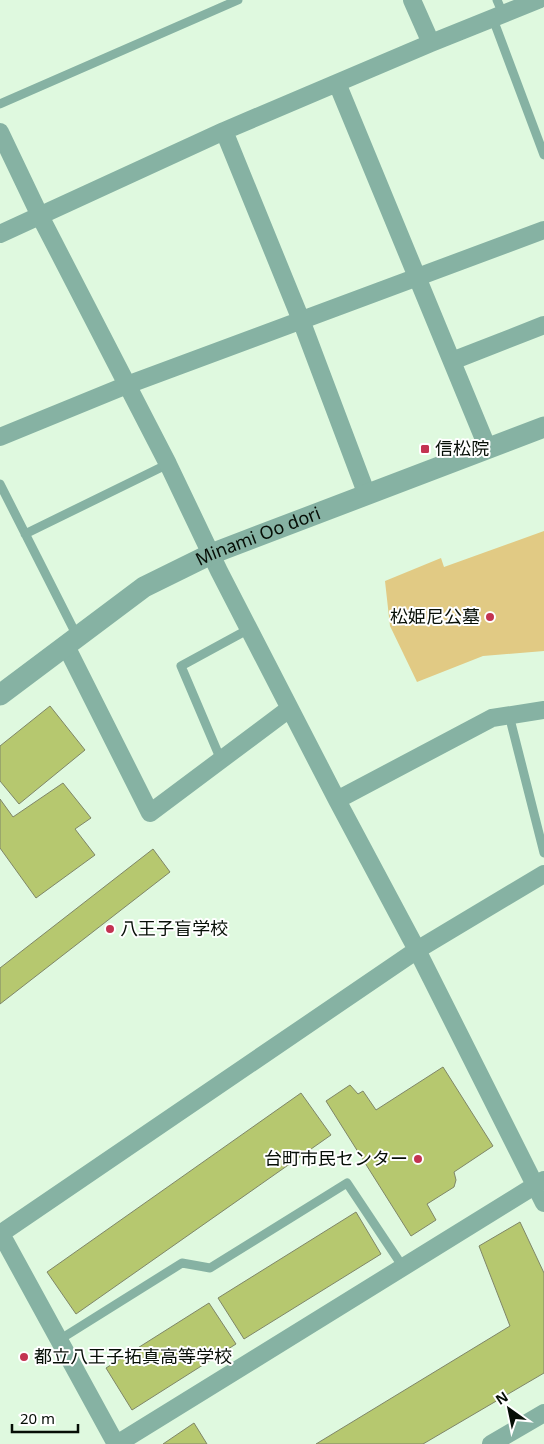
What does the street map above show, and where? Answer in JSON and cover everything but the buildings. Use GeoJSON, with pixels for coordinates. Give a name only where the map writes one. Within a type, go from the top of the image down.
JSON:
{"type":"FeatureCollection","features":[{"type":"Feature","properties":{"kind":"street"},"geometry":{"type":"LineString","coordinates":[[412,0],[431,43]]}},
{"type":"Feature","properties":{"kind":"street"},"geometry":{"type":"LineString","coordinates":[[0,234],[224,131],[431,43],[498,11],[538,0]]}},
{"type":"Feature","properties":{"kind":"street"},"geometry":{"type":"LineString","coordinates":[[337,83],[488,449]]}},
{"type":"Feature","properties":{"kind":"street"},"geometry":{"type":"LineString","coordinates":[[224,131],[301,320],[367,495]]}},
{"type":"Feature","properties":{"kind":"street"},"geometry":{"type":"LineString","coordinates":[[0,132],[40,216],[168,464],[211,554],[290,709],[540,1183],[544,1203]]}},
{"type":"Feature","properties":{"kind":"street"},"geometry":{"type":"LineString","coordinates":[[0,437],[127,385],[544,230]]}},
{"type":"Feature","properties":{"kind":"street"},"geometry":{"type":"LineString","coordinates":[[452,361],[544,325]]}},
{"type":"Feature","properties":{"kind":"street","name":"Minami Oo dori"},"geometry":{"type":"LineString","coordinates":[[0,695],[144,587],[211,554],[544,427]]}},
{"type":"Feature","properties":{"kind":"street"},"geometry":{"type":"LineString","coordinates":[[72,641],[150,813],[290,709]]}},
{"type":"Feature","properties":{"kind":"street"},"geometry":{"type":"LineString","coordinates":[[337,800],[492,718],[544,710]]}},
{"type":"Feature","properties":{"kind":"street"},"geometry":{"type":"LineString","coordinates":[[540,1183],[116,1444],[0,1233],[417,950],[544,874]]}},
{"type":"Feature","properties":{"kind":"street"},"geometry":{"type":"LineString","coordinates":[[491,1444],[544,1413]]}},
{"type":"Feature","properties":{"kind":"lane"},"geometry":{"type":"LineString","coordinates":[[0,104],[238,0]]}},
{"type":"Feature","properties":{"kind":"lane"},"geometry":{"type":"LineString","coordinates":[[498,11],[540,133],[544,155]]}},
{"type":"Feature","properties":{"kind":"lane"},"geometry":{"type":"LineString","coordinates":[[25,534],[168,464]]}},
{"type":"Feature","properties":{"kind":"lane"},"geometry":{"type":"LineString","coordinates":[[0,484],[25,534],[72,641]]}},
{"type":"Feature","properties":{"kind":"lane"},"geometry":{"type":"LineString","coordinates":[[221,760],[180,666],[249,629]]}},
{"type":"Feature","properties":{"kind":"lane"},"geometry":{"type":"LineString","coordinates":[[509,715],[544,853]]}},
{"type":"Feature","properties":{"kind":"lane"},"geometry":{"type":"LineString","coordinates":[[59,1340],[182,1263],[210,1268],[347,1183],[403,1267]]}},
{"type":"Feature","properties":{"kind":"shaded area"},"geometry":{"type":"Polygon","coordinates":[[[544,531],[544,651],[483,656],[417,682],[390,626],[385,581],[441,558],[444,567],[544,531]]]}},
{"type":"Feature","properties":{"kind":"place","name":"信松院"},"geometry":{"type":"Point","coordinates":[425,449]}},
{"type":"Feature","properties":{"kind":"place","name":"松姫尼公墓"},"geometry":{"type":"Point","coordinates":[490,617]}},
{"type":"Feature","properties":{"kind":"place","name":"八王子盲学校"},"geometry":{"type":"Point","coordinates":[110,929]}},
{"type":"Feature","properties":{"kind":"place","name":"台町市民センター"},"geometry":{"type":"Point","coordinates":[418,1159]}},
{"type":"Feature","properties":{"kind":"place","name":"都立八王子拓真高等学校"},"geometry":{"type":"Point","coordinates":[24,1357]}}]}
